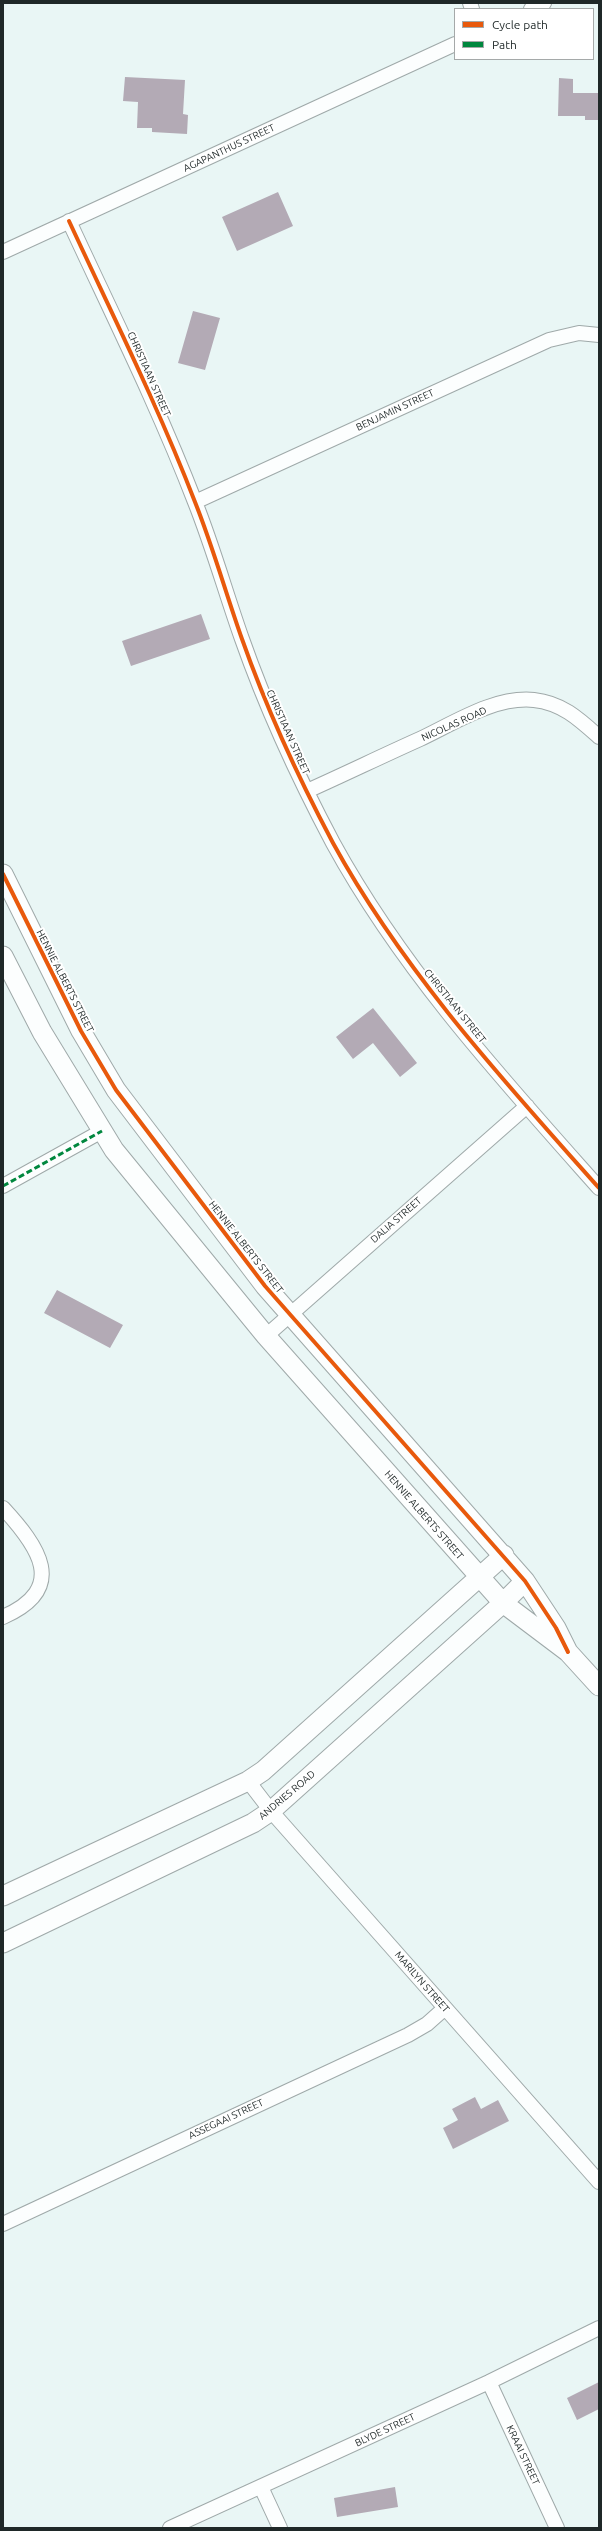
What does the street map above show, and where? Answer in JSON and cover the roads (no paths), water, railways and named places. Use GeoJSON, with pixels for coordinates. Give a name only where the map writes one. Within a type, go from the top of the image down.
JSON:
{"type":"FeatureCollection","features":[{"type":"Feature","properties":{"kind":"street"},"geometry":{"type":"LineString","coordinates":[[533,8],[544,3]]}},
{"type":"Feature","properties":{"kind":"street","name":"AGAPANTHUS STREET"},"geometry":{"type":"LineString","coordinates":[[3,252],[454,44]]}},
{"type":"Feature","properties":{"kind":"street","name":"CHRISTIAAN STREET"},"geometry":{"type":"LineString","coordinates":[[69,221],[160,418],[195,502],[261,689],[280,738],[358,886],[400,951],[527,1106],[599,1188]]}},
{"type":"Feature","properties":{"kind":"street","name":"BENJAMIN STREET"},"geometry":{"type":"LineString","coordinates":[[195,502],[550,340],[579,333],[599,335]]}},
{"type":"Feature","properties":{"kind":"street","name":"NICOLAS ROAD"},"geometry":{"type":"LineString","coordinates":[[307,791],[470,716],[514,701],[534,700],[559,707],[576,716],[599,737]]}},
{"type":"Feature","properties":{"kind":"street","name":"HENNIE ALBERTS STREET"},"geometry":{"type":"LineString","coordinates":[[3,874],[81,1031],[116,1090],[265,1286],[484,1536],[504,1555],[525,1581],[556,1628],[568,1652]]}},
{"type":"Feature","properties":{"kind":"street","name":"HENNIE ALBERTS STREET"},"geometry":{"type":"LineString","coordinates":[[3,956],[42,1032],[102,1131],[266,1336],[503,1603],[568,1652],[599,1686]]}},
{"type":"Feature","properties":{"kind":"street","name":"DALIA STREET"},"geometry":{"type":"LineString","coordinates":[[266,1336],[527,1106]]}},
{"type":"Feature","properties":{"kind":"street"},"geometry":{"type":"LineString","coordinates":[[3,1186],[102,1131]]}},
{"type":"Feature","properties":{"kind":"street"},"geometry":{"type":"LineString","coordinates":[[3,1508],[33,1544],[42,1569],[40,1585],[28,1601],[3,1617]]}},
{"type":"Feature","properties":{"kind":"street"},"geometry":{"type":"LineString","coordinates":[[3,1896],[248,1781],[263,1771],[504,1555]]}},
{"type":"Feature","properties":{"kind":"street","name":"ANDRIES ROAD"},"geometry":{"type":"LineString","coordinates":[[3,1943],[253,1823],[271,1811],[503,1603],[525,1581]]}},
{"type":"Feature","properties":{"kind":"street","name":"MARILYN STREET"},"geometry":{"type":"LineString","coordinates":[[248,1781],[271,1811],[599,2182]]}},
{"type":"Feature","properties":{"kind":"street","name":"ASSEGAAI STREET"},"geometry":{"type":"LineString","coordinates":[[3,2224],[408,2036],[427,2024],[445,2008]]}},
{"type":"Feature","properties":{"kind":"street","name":"BLYDE STREET"},"geometry":{"type":"LineString","coordinates":[[170,2528],[489,2382],[599,2328]]}},
{"type":"Feature","properties":{"kind":"street","name":"KRAAI STREET"},"geometry":{"type":"LineString","coordinates":[[489,2382],[557,2528]]}},
{"type":"Feature","properties":{"kind":"street"},"geometry":{"type":"LineString","coordinates":[[261,2487],[280,2528]]}}]}
